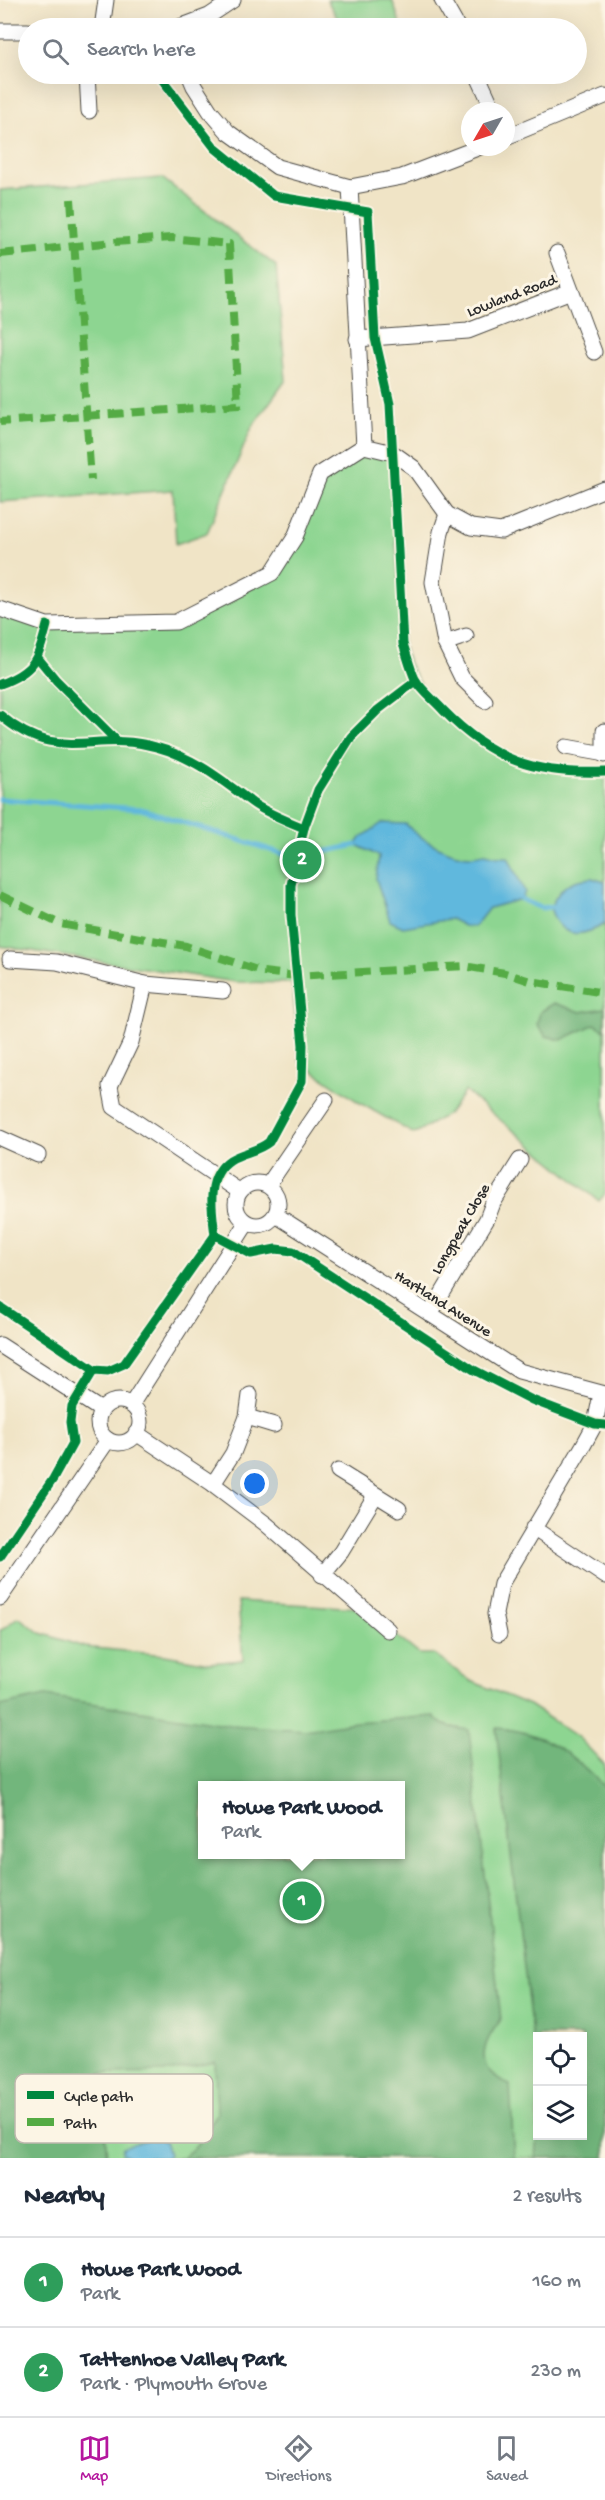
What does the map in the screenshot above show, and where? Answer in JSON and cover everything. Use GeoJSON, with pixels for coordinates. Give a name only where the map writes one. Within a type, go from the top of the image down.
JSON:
{"type":"FeatureCollection","features":[{"type":"Feature","properties":{"kind":"street"},"geometry":{"type":"LineString","coordinates":[[103,18],[106,0]]}},
{"type":"Feature","properties":{"kind":"street"},"geometry":{"type":"LineString","coordinates":[[204,18],[233,0]]}},
{"type":"Feature","properties":{"kind":"street"},"geometry":{"type":"LineString","coordinates":[[442,0],[452,18]]}},
{"type":"Feature","properties":{"kind":"street"},"geometry":{"type":"LineString","coordinates":[[0,31],[18,31]]}},
{"type":"Feature","properties":{"kind":"street"},"geometry":{"type":"LineString","coordinates":[[88,84],[89,111]]}},
{"type":"Feature","properties":{"kind":"street"},"geometry":{"type":"LineString","coordinates":[[195,84],[210,111],[228,132],[277,167],[350,187],[402,177],[461,154]]}},
{"type":"Feature","properties":{"kind":"street"},"geometry":{"type":"LineString","coordinates":[[482,84],[490,102]]}},
{"type":"Feature","properties":{"kind":"street"},"geometry":{"type":"LineString","coordinates":[[515,133],[605,96]]}},
{"type":"Feature","properties":{"kind":"street"},"geometry":{"type":"LineString","coordinates":[[350,187],[364,446]]}},
{"type":"Feature","properties":{"kind":"street"},"geometry":{"type":"LineString","coordinates":[[557,253],[594,352]]}},
{"type":"Feature","properties":{"kind":"street","name":"Lowland Road"},"geometry":{"type":"LineString","coordinates":[[357,339],[468,331],[571,291]]}},
{"type":"Feature","properties":{"kind":"street"},"geometry":{"type":"LineString","coordinates":[[0,609],[47,625],[176,622],[272,573],[295,537],[320,474],[364,446],[393,453],[414,468],[447,514],[471,526],[501,531],[605,489]]}},
{"type":"Feature","properties":{"kind":"street"},"geometry":{"type":"LineString","coordinates":[[447,514],[441,532],[433,582],[445,643],[462,678],[485,701]]}},
{"type":"Feature","properties":{"kind":"street"},"geometry":{"type":"LineString","coordinates":[[445,643],[466,636]]}},
{"type":"Feature","properties":{"kind":"street"},"geometry":{"type":"LineString","coordinates":[[566,747],[604,754],[604,730]]}},
{"type":"Feature","properties":{"kind":"street"},"geometry":{"type":"LineString","coordinates":[[10,959],[57,962],[145,984],[223,991]]}},
{"type":"Feature","properties":{"kind":"street"},"geometry":{"type":"LineString","coordinates":[[145,984],[131,1042],[110,1086],[114,1107],[239,1191]]}},
{"type":"Feature","properties":{"kind":"street"},"geometry":{"type":"LineString","coordinates":[[268,1185],[326,1100]]}},
{"type":"Feature","properties":{"kind":"street"},"geometry":{"type":"LineString","coordinates":[[0,1138],[38,1155]]}},
{"type":"Feature","properties":{"kind":"street","name":"Longpeak Close"},"geometry":{"type":"LineString","coordinates":[[430,1314],[520,1160]]}},
{"type":"Feature","properties":{"kind":"street"},"geometry":{"type":"LineString","coordinates":[[251,1183],[268,1185],[277,1197],[276,1215],[262,1224],[248,1223],[238,1213],[235,1203],[239,1191],[251,1183]]}},
{"type":"Feature","properties":{"kind":"street","name":"Hartland Avenue"},"geometry":{"type":"LineString","coordinates":[[276,1215],[519,1371],[603,1394]]}},
{"type":"Feature","properties":{"kind":"street"},"geometry":{"type":"LineString","coordinates":[[131,1405],[248,1223]]}},
{"type":"Feature","properties":{"kind":"street"},"geometry":{"type":"LineString","coordinates":[[0,1345],[101,1410]]}},
{"type":"Feature","properties":{"kind":"street"},"geometry":{"type":"LineString","coordinates":[[499,1634],[495,1614],[501,1584],[595,1424],[603,1394]]}},
{"type":"Feature","properties":{"kind":"street"},"geometry":{"type":"LineString","coordinates":[[213,1484],[233,1453],[247,1417],[250,1395]]}},
{"type":"Feature","properties":{"kind":"street"},"geometry":{"type":"LineString","coordinates":[[112,1402],[125,1402],[131,1405],[138,1415],[136,1433],[120,1443],[108,1440],[103,1436],[98,1423],[101,1410],[112,1402]]}},
{"type":"Feature","properties":{"kind":"street"},"geometry":{"type":"LineString","coordinates":[[247,1417],[274,1425]]}},
{"type":"Feature","properties":{"kind":"street"},"geometry":{"type":"LineString","coordinates":[[136,1433],[213,1484],[266,1524],[388,1630]]}},
{"type":"Feature","properties":{"kind":"street"},"geometry":{"type":"LineString","coordinates":[[0,1598],[108,1440]]}},
{"type":"Feature","properties":{"kind":"street"},"geometry":{"type":"LineString","coordinates":[[338,1471],[399,1509]]}},
{"type":"Feature","properties":{"kind":"street"},"geometry":{"type":"LineString","coordinates":[[322,1575],[340,1552],[375,1496]]}},
{"type":"Feature","properties":{"kind":"street"},"geometry":{"type":"LineString","coordinates":[[533,1528],[605,1576]]}},
{"type":"Feature","properties":{"kind":"green space"},"geometry":{"type":"Polygon","coordinates":[[[327,0],[392,0],[398,18],[337,18],[327,0]]]}},
{"type":"Feature","properties":{"kind":"green space"},"geometry":{"type":"Polygon","coordinates":[[[162,178],[276,266],[286,380],[252,427],[207,533],[176,544],[173,490],[0,502],[0,190],[162,178]]]}},
{"type":"Feature","properties":{"kind":"green space"},"geometry":{"type":"Polygon","coordinates":[[[364,446],[393,453],[402,638],[409,663],[423,687],[460,726],[479,741],[516,761],[557,771],[605,772],[605,1194],[599,1201],[465,1091],[448,1114],[414,1134],[360,1103],[300,1062],[292,983],[235,982],[0,946],[0,609],[47,625],[176,622],[272,573],[320,474],[364,446]]]}},
{"type":"Feature","properties":{"kind":"green space"},"geometry":{"type":"Polygon","coordinates":[[[554,1003],[581,1012],[605,1008],[605,1030],[595,1024],[561,1040],[546,1036],[537,1024],[540,1012],[554,1003]]]}},
{"type":"Feature","properties":{"kind":"green space"},"geometry":{"type":"Polygon","coordinates":[[[238,1601],[362,1608],[419,1654],[433,1654],[471,1681],[529,1705],[578,1737],[605,1765],[605,2158],[0,2158],[0,1631],[18,1617],[41,1633],[84,1647],[165,1655],[209,1663],[243,1660],[238,1601]]]}},
{"type":"Feature","properties":{"kind":"green space"},"geometry":{"type":"Polygon","coordinates":[[[45,1696],[231,1725],[305,1730],[356,1722],[434,1716],[445,1725],[469,1730],[501,2020],[488,2039],[484,2057],[490,2073],[498,2080],[510,2085],[514,2158],[182,2158],[198,2143],[213,2143],[213,2120],[217,2114],[215,2062],[169,2072],[15,2074],[15,2143],[106,2143],[107,2158],[0,2158],[0,1706],[45,1696]]]}},
{"type":"Feature","properties":{"kind":"green space"},"geometry":{"type":"Polygon","coordinates":[[[496,1728],[528,1734],[557,1746],[582,1765],[605,1788],[605,2158],[536,2158],[538,2140],[587,2140],[587,2032],[533,2032],[533,2037],[496,1728]]]}},
{"type":"Feature","properties":{"kind":"water"},"geometry":{"type":"Polygon","coordinates":[[[382,823],[406,824],[427,841],[455,854],[508,857],[525,892],[521,899],[489,908],[474,927],[464,926],[451,919],[403,927],[390,921],[376,879],[379,856],[356,845],[361,838],[382,823]]]}},
{"type":"Feature","properties":{"kind":"water"},"geometry":{"type":"Polygon","coordinates":[[[592,878],[605,882],[605,924],[587,932],[571,933],[559,925],[550,907],[566,885],[577,880],[592,878]]]}},
{"type":"Feature","properties":{"kind":"water"},"geometry":{"type":"Polygon","coordinates":[[[136,2143],[166,2143],[169,2155],[165,2158],[131,2158],[122,2153],[123,2147],[136,2143]]]}},
{"type":"Feature","properties":{"kind":"waterway"},"geometry":{"type":"LineString","coordinates":[[0,799],[141,809],[296,858],[356,845]]}},
{"type":"Feature","properties":{"kind":"waterway"},"geometry":{"type":"LineString","coordinates":[[521,899],[541,908],[550,907]]}},
{"type":"Feature","properties":{"kind":"marked path"},"geometry":{"type":"LineString","coordinates":[[71,199],[91,480]]}},
{"type":"Feature","properties":{"kind":"marked path"},"geometry":{"type":"LineString","coordinates":[[0,254],[172,238],[229,244],[238,405],[0,422]]}},
{"type":"Feature","properties":{"kind":"marked path"},"geometry":{"type":"LineString","coordinates":[[0,895],[60,924],[186,946],[263,972],[296,976],[464,966],[505,973],[530,981],[605,993]]}},
{"type":"Feature","properties":{"kind":"cycle path"},"geometry":{"type":"LineString","coordinates":[[166,84],[215,148],[274,196],[368,212],[375,338],[390,404],[403,644],[415,679],[461,727],[497,752],[516,761],[557,771],[605,772]]}},
{"type":"Feature","properties":{"kind":"cycle path"},"geometry":{"type":"LineString","coordinates":[[0,684],[28,669],[41,647],[47,625]]}},
{"type":"Feature","properties":{"kind":"cycle path"},"geometry":{"type":"LineString","coordinates":[[38,658],[56,680],[117,741]]}},
{"type":"Feature","properties":{"kind":"cycle path"},"geometry":{"type":"LineString","coordinates":[[215,1235],[212,1194],[217,1175],[230,1160],[269,1142],[302,1081],[303,1045],[291,915],[291,885],[304,828],[318,790],[351,737],[378,710],[416,681]]}},
{"type":"Feature","properties":{"kind":"cycle path"},"geometry":{"type":"LineString","coordinates":[[0,715],[21,730],[41,739],[59,743],[134,743],[170,751],[196,763],[260,808],[304,828]]}},
{"type":"Feature","properties":{"kind":"cycle path"},"geometry":{"type":"LineString","coordinates":[[0,1307],[94,1370],[108,1371],[124,1364],[215,1235],[251,1254],[276,1249],[293,1251],[474,1370],[532,1400],[595,1424],[605,1425]]}},
{"type":"Feature","properties":{"kind":"cycle path"},"geometry":{"type":"LineString","coordinates":[[0,1557],[53,1479],[73,1443],[70,1422],[72,1406],[94,1370]]}},
{"type":"Feature","properties":{"kind":"place","name":"Tattenhoe Valley Park"},"geometry":{"type":"Point","coordinates":[302,860]}},
{"type":"Feature","properties":{"kind":"place","name":"Howe Park Wood"},"geometry":{"type":"Point","coordinates":[302,1901]}}]}
